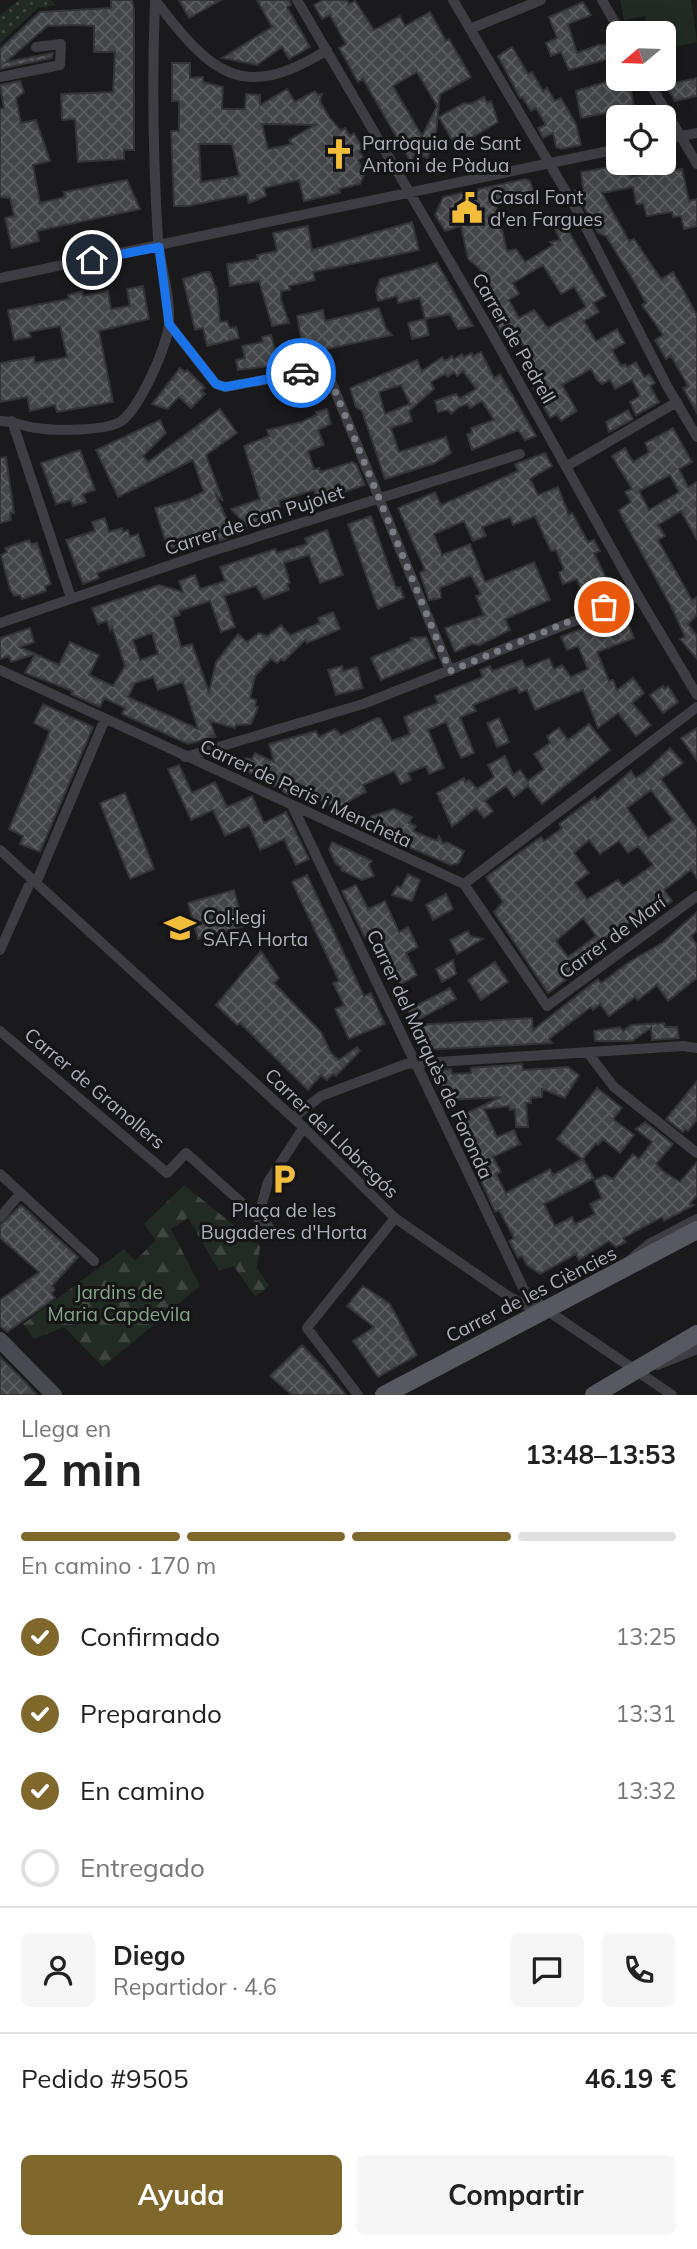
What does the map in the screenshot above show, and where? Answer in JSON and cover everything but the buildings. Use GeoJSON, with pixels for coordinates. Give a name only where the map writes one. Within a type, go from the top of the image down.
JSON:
{"type":"FeatureCollection","features":[{"type":"Feature","properties":{"kind":"main road","name":"Carrer de les Ciències"},"geometry":{"type":"LineString","coordinates":[[384,1395],[628,1263],[697,1230]]}},
{"type":"Feature","properties":{"kind":"main road"},"geometry":{"type":"LineString","coordinates":[[594,1395],[638,1372],[697,1334]]}},
{"type":"Feature","properties":{"kind":"street"},"geometry":{"type":"LineString","coordinates":[[155,0],[210,64],[237,75],[266,78],[298,68],[327,50]]}},
{"type":"Feature","properties":{"kind":"street"},"geometry":{"type":"LineString","coordinates":[[0,421],[12,421],[36,428],[91,429],[120,422],[136,407],[152,373],[169,324],[159,247],[151,124],[155,0]]}},
{"type":"Feature","properties":{"kind":"street","name":"Carrer de Pedrell"},"geometry":{"type":"LineString","coordinates":[[298,0],[697,695]]}},
{"type":"Feature","properties":{"kind":"street"},"geometry":{"type":"LineString","coordinates":[[453,0],[550,163],[697,437]]}},
{"type":"Feature","properties":{"kind":"street"},"geometry":{"type":"LineString","coordinates":[[470,29],[541,0]]}},
{"type":"Feature","properties":{"kind":"street"},"geometry":{"type":"LineString","coordinates":[[602,0],[614,21]]}},
{"type":"Feature","properties":{"kind":"street"},"geometry":{"type":"LineString","coordinates":[[0,77],[60,65],[61,44],[36,47]]}},
{"type":"Feature","properties":{"kind":"street"},"geometry":{"type":"LineString","coordinates":[[654,91],[697,164]]}},
{"type":"Feature","properties":{"kind":"street"},"geometry":{"type":"LineString","coordinates":[[676,137],[697,133]]}},
{"type":"Feature","properties":{"kind":"street"},"geometry":{"type":"LineString","coordinates":[[0,278],[159,247],[606,151]]}},
{"type":"Feature","properties":{"kind":"street"},"geometry":{"type":"LineString","coordinates":[[169,324],[216,384],[225,387],[326,369],[450,671]]}},
{"type":"Feature","properties":{"kind":"street"},"geometry":{"type":"LineString","coordinates":[[567,466],[677,402]]}},
{"type":"Feature","properties":{"kind":"street"},"geometry":{"type":"LineString","coordinates":[[12,421],[71,598]]}},
{"type":"Feature","properties":{"kind":"street","name":"Carrer de Can Pujolet"},"geometry":{"type":"LineString","coordinates":[[0,623],[520,454]]}},
{"type":"Feature","properties":{"kind":"street"},"geometry":{"type":"LineString","coordinates":[[185,757],[363,704],[638,596]]}},
{"type":"Feature","properties":{"kind":"street","name":"Carrer de Peris i Mencheta"},"geometry":{"type":"LineString","coordinates":[[0,670],[464,884]]}},
{"type":"Feature","properties":{"kind":"street"},"geometry":{"type":"LineString","coordinates":[[464,884],[697,707]]}},
{"type":"Feature","properties":{"kind":"street"},"geometry":{"type":"LineString","coordinates":[[0,950],[32,885],[104,719]]}},
{"type":"Feature","properties":{"kind":"street","name":"Carrer del Marquès de Foronda"},"geometry":{"type":"LineString","coordinates":[[293,807],[522,1286],[545,1308]]}},
{"type":"Feature","properties":{"kind":"street","name":"Carrer del Llobregós"},"geometry":{"type":"LineString","coordinates":[[0,850],[32,885],[294,1117],[395,1218],[508,1296],[531,1308],[545,1308],[672,1395]]}},
{"type":"Feature","properties":{"kind":"street","name":"Carrer de Marí"},"geometry":{"type":"LineString","coordinates":[[464,884],[547,1006],[697,896]]}},
{"type":"Feature","properties":{"kind":"street","name":"Carrer de Granollers"},"geometry":{"type":"LineString","coordinates":[[0,1031],[167,1172],[186,1153],[258,1218]]}},
{"type":"Feature","properties":{"kind":"street"},"geometry":{"type":"LineString","coordinates":[[294,1117],[321,1096],[406,1065],[697,1048]]}},
{"type":"Feature","properties":{"kind":"street"},"geometry":{"type":"LineString","coordinates":[[588,1053],[614,1087],[697,1153]]}},
{"type":"Feature","properties":{"kind":"street"},"geometry":{"type":"LineString","coordinates":[[268,1227],[258,1218],[268,1182],[304,1127]]}},
{"type":"Feature","properties":{"kind":"street"},"geometry":{"type":"LineString","coordinates":[[0,1174],[94,1261]]}},
{"type":"Feature","properties":{"kind":"street"},"geometry":{"type":"LineString","coordinates":[[0,1217],[22,1193]]}},
{"type":"Feature","properties":{"kind":"street"},"geometry":{"type":"LineString","coordinates":[[358,1395],[307,1328],[395,1218]]}},
{"type":"Feature","properties":{"kind":"street","name":"Carrer de les Ciències"},"geometry":{"type":"LineString","coordinates":[[628,1263],[697,1219]]}},
{"type":"Feature","properties":{"kind":"street"},"geometry":{"type":"LineString","coordinates":[[0,1340],[54,1395]]}},
{"type":"Feature","properties":{"kind":"street"},"geometry":{"type":"LineString","coordinates":[[638,1372],[697,1349]]}},
{"type":"Feature","properties":{"kind":"green space"},"geometry":{"type":"Polygon","coordinates":[[[19,0],[51,0],[56,5],[38,8],[0,43],[0,15],[19,0]]]}},
{"type":"Feature","properties":{"kind":"green space"},"geometry":{"type":"Polygon","coordinates":[[[620,0],[691,0],[697,42],[676,46],[676,21],[646,21],[645,16],[624,20],[620,0]]]}},
{"type":"Feature","properties":{"kind":"green space","name":"Jardins de Maria Capdevila"},"geometry":{"type":"Polygon","coordinates":[[[184,1185],[260,1246],[257,1268],[269,1286],[255,1297],[234,1266],[219,1271],[188,1218],[171,1229],[200,1286],[103,1367],[64,1327],[34,1339],[23,1324],[124,1249],[135,1261],[156,1240],[144,1224],[184,1185]]]}},
{"type":"Feature","properties":{"kind":"way so far"},"geometry":{"type":"LineString","coordinates":[[301,373],[326,369],[450,671],[604,607]]}},
{"type":"Feature","properties":{"kind":"place","name":"Parròquia de Sant Antoni de Pàdua"},"geometry":{"type":"Point","coordinates":[339,154]}},
{"type":"Feature","properties":{"kind":"place","name":"Casal Font d'en Fargues"},"geometry":{"type":"Point","coordinates":[467,208]}},
{"type":"Feature","properties":{"kind":"place","name":"Col·legi SAFA Horta"},"geometry":{"type":"Point","coordinates":[180,928]}},
{"type":"Feature","properties":{"kind":"place","name":"Plaça de les Bugaderes d'Horta"},"geometry":{"type":"Point","coordinates":[284,1179]}},
{"type":"Feature","properties":{"kind":"route"},"geometry":{"type":"LineString","coordinates":[[92,260],[159,247],[169,324],[216,384],[225,387],[301,373]]}}]}
